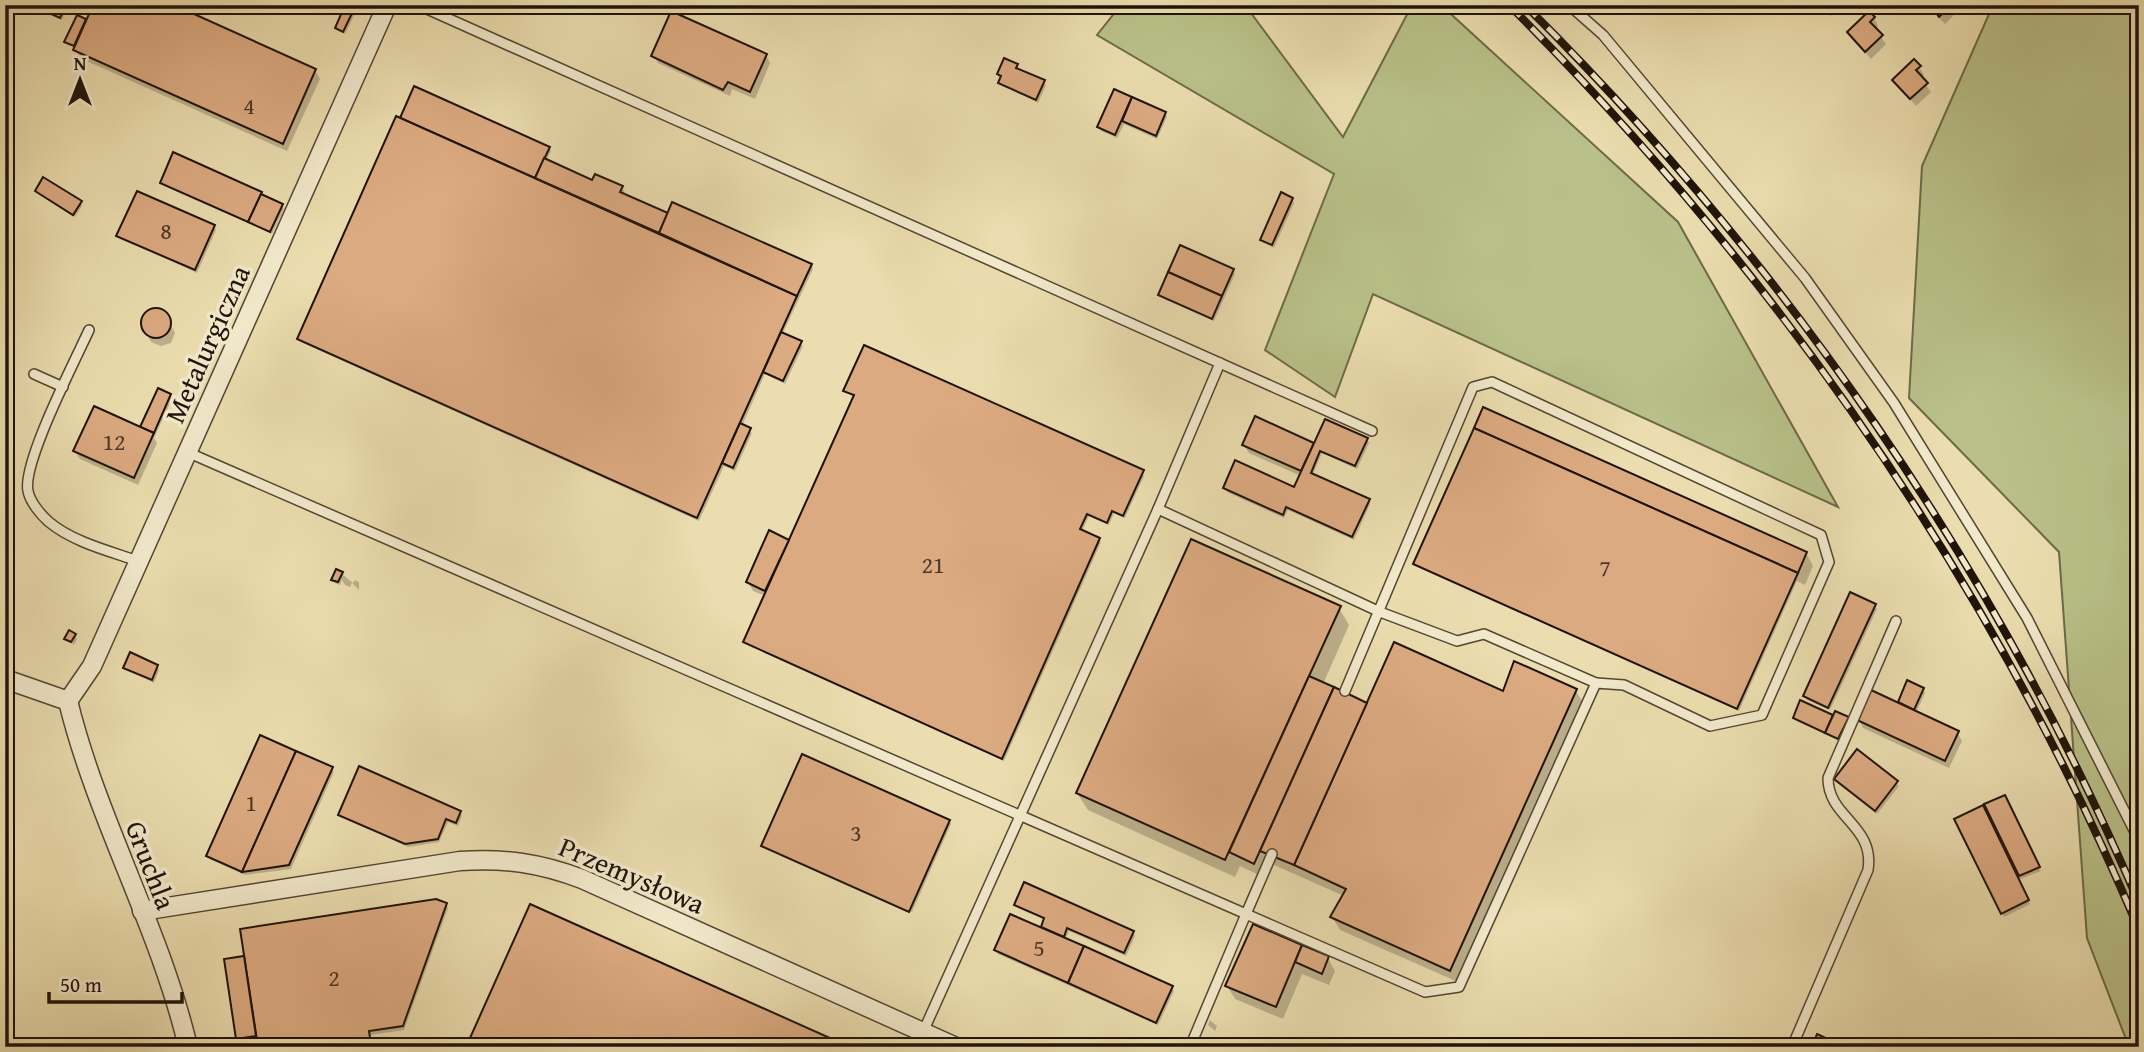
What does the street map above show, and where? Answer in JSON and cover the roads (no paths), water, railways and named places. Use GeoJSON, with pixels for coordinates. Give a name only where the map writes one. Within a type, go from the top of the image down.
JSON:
{"type":"FeatureCollection","features":[{"type":"Feature","properties":{"kind":"street","name":"Metalurgiczna"},"geometry":{"type":"LineString","coordinates":[[68,701],[92,666],[387,5]]}},
{"type":"Feature","properties":{"kind":"street"},"geometry":{"type":"LineString","coordinates":[[5,678],[68,701]]}},
{"type":"Feature","properties":{"kind":"street","name":"Gruchla"},"geometry":{"type":"LineString","coordinates":[[68,701],[88,772],[182,1019],[188,1047]]}},
{"type":"Feature","properties":{"kind":"street","name":"Przemysłowa"},"geometry":{"type":"LineString","coordinates":[[142,911],[460,862],[508,859],[531,863],[582,879],[956,1047]]}},
{"type":"Feature","properties":{"kind":"lane"},"geometry":{"type":"LineString","coordinates":[[418,5],[1372,430]]}},
{"type":"Feature","properties":{"kind":"lane"},"geometry":{"type":"LineString","coordinates":[[1569,5],[1603,35],[1805,278],[1894,403],[2027,618],[2139,840]]}},
{"type":"Feature","properties":{"kind":"lane"},"geometry":{"type":"LineString","coordinates":[[89,330],[36,452],[28,475],[28,491],[42,515],[63,531],[138,561]]}},
{"type":"Feature","properties":{"kind":"lane"},"geometry":{"type":"LineString","coordinates":[[923,1032],[1158,509],[1220,363]]}},
{"type":"Feature","properties":{"kind":"lane"},"geometry":{"type":"LineString","coordinates":[[34,373],[63,387]]}},
{"type":"Feature","properties":{"kind":"lane"},"geometry":{"type":"LineString","coordinates":[[1158,509],[1380,612],[1457,641],[1485,635],[1595,683],[1624,685],[1710,726],[1762,715],[1829,562],[1821,535],[1492,382],[1473,387],[1380,612],[1345,691]]}},
{"type":"Feature","properties":{"kind":"lane"},"geometry":{"type":"LineString","coordinates":[[187,452],[1425,992],[1459,986],[1595,683]]}},
{"type":"Feature","properties":{"kind":"lane"},"geometry":{"type":"LineString","coordinates":[[1793,1047],[1868,870],[1870,857],[1866,839],[1832,799],[1828,778],[1896,621]]}},
{"type":"Feature","properties":{"kind":"lane"},"geometry":{"type":"LineString","coordinates":[[1190,1047],[1272,854]]}},
{"type":"Feature","properties":{"kind":"railway"},"geometry":{"type":"LineString","coordinates":[[1509,5],[1607,107],[1699,213],[1787,323],[1869,437],[1945,554],[2016,676],[2081,801],[2139,930]]}},
{"type":"Feature","properties":{"kind":"railway"},"geometry":{"type":"LineString","coordinates":[[1525,5],[1620,104],[1710,207],[1796,314],[1876,424],[1950,539],[2019,657],[2082,778],[2139,903]]}}]}
